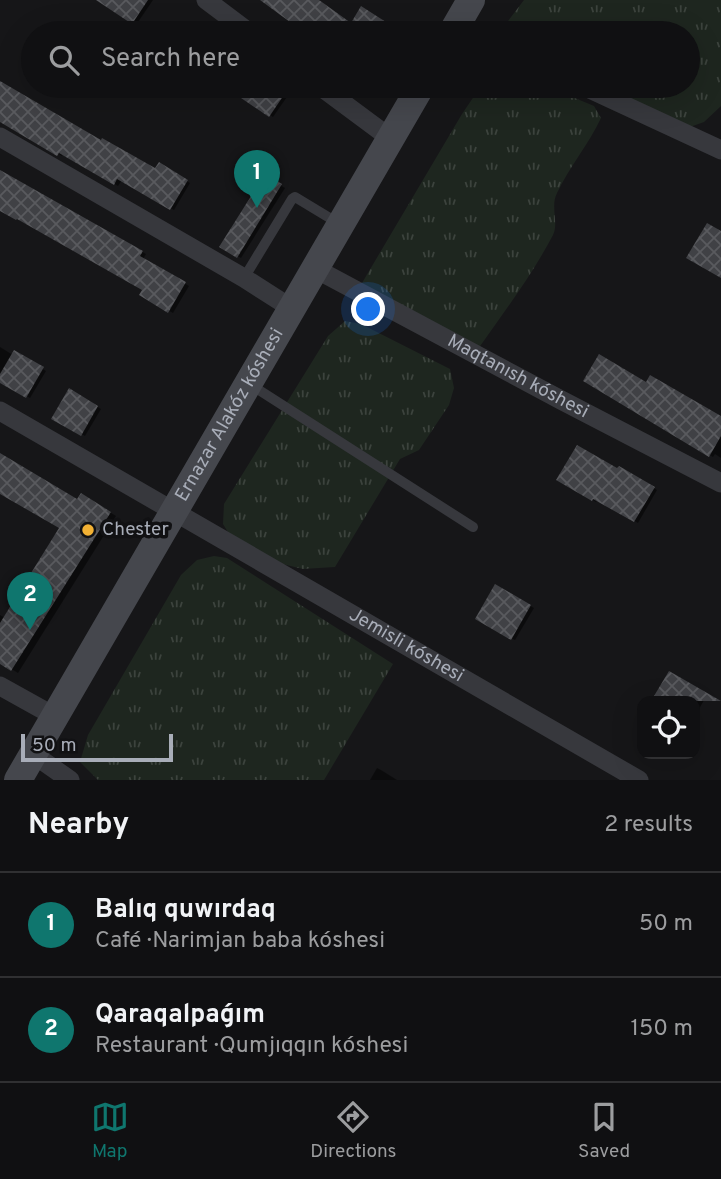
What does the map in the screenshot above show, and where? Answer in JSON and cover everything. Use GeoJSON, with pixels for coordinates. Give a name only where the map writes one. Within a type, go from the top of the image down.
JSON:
{"type":"FeatureCollection","features":[{"type":"Feature","properties":{"kind":"main road"},"geometry":{"type":"LineString","coordinates":[[463,21],[471,0]]}},
{"type":"Feature","properties":{"kind":"main road","name":"Ernazar Alakóz kóshesi"},"geometry":{"type":"LineString","coordinates":[[18,780],[414,98]]}},
{"type":"Feature","properties":{"kind":"street"},"geometry":{"type":"LineString","coordinates":[[206,0],[234,21]]}},
{"type":"Feature","properties":{"kind":"street"},"geometry":{"type":"LineString","coordinates":[[336,98],[390,138]]}},
{"type":"Feature","properties":{"kind":"street"},"geometry":{"type":"LineString","coordinates":[[609,98],[721,150]]}},
{"type":"Feature","properties":{"kind":"street"},"geometry":{"type":"LineString","coordinates":[[0,137],[291,308]]}},
{"type":"Feature","properties":{"kind":"street","name":"Maqtanısh kóshesi"},"geometry":{"type":"LineString","coordinates":[[314,268],[721,483]]}},
{"type":"Feature","properties":{"kind":"street","name":"Jemisli kóshesi"},"geometry":{"type":"LineString","coordinates":[[0,411],[639,780]]}},
{"type":"Feature","properties":{"kind":"street"},"geometry":{"type":"LineString","coordinates":[[0,686],[54,716]]}},
{"type":"Feature","properties":{"kind":"street"},"geometry":{"type":"LineString","coordinates":[[33,754],[70,780]]}},
{"type":"Feature","properties":{"kind":"lane"},"geometry":{"type":"LineString","coordinates":[[244,278],[295,197],[340,224]]}},
{"type":"Feature","properties":{"kind":"lane"},"geometry":{"type":"LineString","coordinates":[[247,383],[473,527]]}},
{"type":"Feature","properties":{"kind":"green space"},"geometry":{"type":"Polygon","coordinates":[[[524,0],[721,0],[721,106],[704,122],[687,128],[624,98],[700,98],[700,21],[508,21],[524,0]]]}},
{"type":"Feature","properties":{"kind":"green space"},"geometry":{"type":"Polygon","coordinates":[[[473,98],[575,98],[594,106],[601,118],[557,193],[553,235],[527,279],[478,349],[362,283],[473,98]]]}},
{"type":"Feature","properties":{"kind":"green space"},"geometry":{"type":"Polygon","coordinates":[[[345,321],[361,324],[450,369],[454,388],[449,405],[419,450],[400,459],[335,567],[303,569],[274,562],[231,537],[223,524],[224,504],[328,336],[345,321]]]}},
{"type":"Feature","properties":{"kind":"green space"},"geometry":{"type":"Polygon","coordinates":[[[214,556],[227,558],[393,664],[324,780],[98,780],[80,762],[88,735],[181,575],[197,560],[214,556]]]}},
{"type":"Feature","properties":{"kind":"building"},"geometry":{"type":"Polygon","coordinates":[[[96,0],[148,0],[134,21],[128,21],[96,0]]]}},
{"type":"Feature","properties":{"kind":"building"},"geometry":{"type":"Polygon","coordinates":[[[260,0],[319,0],[348,21],[289,21],[260,0]]]}},
{"type":"Feature","properties":{"kind":"building"},"geometry":{"type":"Polygon","coordinates":[[[361,6],[384,21],[352,21],[361,6]]]}},
{"type":"Feature","properties":{"kind":"building"},"geometry":{"type":"Polygon","coordinates":[[[0,81],[21,93],[21,98],[29,98],[155,168],[159,162],[188,180],[170,210],[117,179],[114,185],[59,153],[57,156],[0,122],[0,81]]]}},
{"type":"Feature","properties":{"kind":"building"},"geometry":{"type":"Polygon","coordinates":[[[241,98],[282,98],[269,117],[241,98]]]}},
{"type":"Feature","properties":{"kind":"building"},"geometry":{"type":"Polygon","coordinates":[[[0,170],[143,251],[140,256],[186,282],[168,313],[139,295],[142,290],[0,211],[0,170]]]}},
{"type":"Feature","properties":{"kind":"building"},"geometry":{"type":"Polygon","coordinates":[[[265,174],[282,184],[237,258],[219,247],[265,174]]]}},
{"type":"Feature","properties":{"kind":"building"},"geometry":{"type":"Polygon","coordinates":[[[707,223],[721,231],[721,278],[686,258],[707,223]]]}},
{"type":"Feature","properties":{"kind":"building"},"geometry":{"type":"Polygon","coordinates":[[[14,350],[44,367],[26,398],[0,383],[0,374],[14,350]]]}},
{"type":"Feature","properties":{"kind":"building"},"geometry":{"type":"Polygon","coordinates":[[[599,354],[646,382],[650,375],[721,416],[721,436],[709,457],[583,381],[599,354]]]}},
{"type":"Feature","properties":{"kind":"building"},"geometry":{"type":"Polygon","coordinates":[[[69,388],[98,406],[81,436],[51,419],[69,388]]]}},
{"type":"Feature","properties":{"kind":"building"},"geometry":{"type":"Polygon","coordinates":[[[577,445],[655,487],[634,522],[556,480],[577,445]]]}},
{"type":"Feature","properties":{"kind":"building"},"geometry":{"type":"Polygon","coordinates":[[[0,453],[77,499],[81,493],[111,512],[11,671],[0,664],[0,623],[59,528],[0,494],[0,453]]]}},
{"type":"Feature","properties":{"kind":"building"},"geometry":{"type":"Polygon","coordinates":[[[495,584],[531,605],[511,640],[475,619],[495,584]]]}},
{"type":"Feature","properties":{"kind":"building"},"geometry":{"type":"Polygon","coordinates":[[[669,671],[721,701],[700,701],[700,696],[654,696],[669,671]]]}},
{"type":"Feature","properties":{"kind":"place","name":"Balıq quwırdaq"},"geometry":{"type":"Point","coordinates":[257,208]}},
{"type":"Feature","properties":{"kind":"place","name":"Chester"},"geometry":{"type":"Point","coordinates":[88,530]}},
{"type":"Feature","properties":{"kind":"place","name":"Qaraqalpaǵım"},"geometry":{"type":"Point","coordinates":[30,630]}}]}
